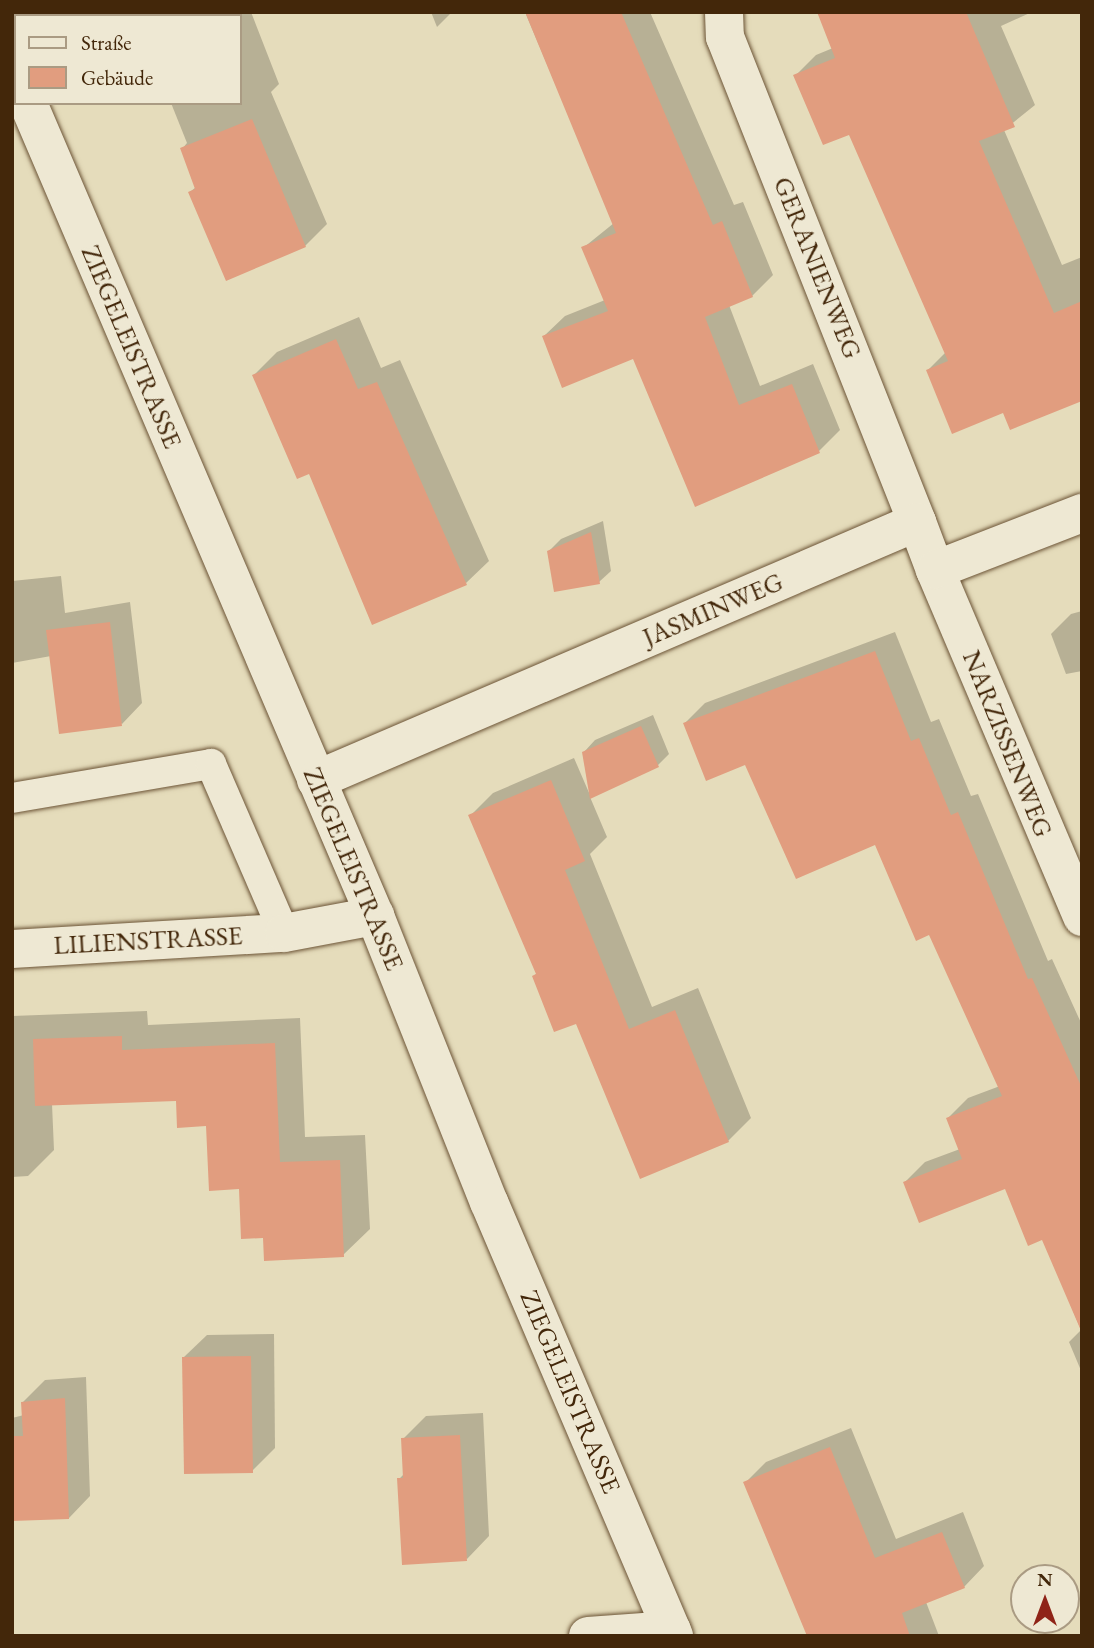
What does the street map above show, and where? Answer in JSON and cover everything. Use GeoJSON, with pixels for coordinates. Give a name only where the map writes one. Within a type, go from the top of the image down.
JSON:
{"type":"FeatureCollection","features":[{"type":"Feature","properties":{"kind":"street","name":"GERANIENWEG"},"geometry":{"type":"LineString","coordinates":[[724,12],[725,37],[917,522]]}},
{"type":"Feature","properties":{"kind":"street","name":"ZIEGELEISTRASSE"},"geometry":{"type":"LineString","coordinates":[[23,105],[375,916],[489,1202],[673,1633]]}},
{"type":"Feature","properties":{"kind":"street"},"geometry":{"type":"LineString","coordinates":[[917,522],[935,570],[1082,513]]}},
{"type":"Feature","properties":{"kind":"street","name":"JASMINWEG"},"geometry":{"type":"LineString","coordinates":[[316,780],[917,522]]}},
{"type":"Feature","properties":{"kind":"street","name":"NARZISSENWEG"},"geometry":{"type":"LineString","coordinates":[[935,570],[1082,917]]}},
{"type":"Feature","properties":{"kind":"street","name":"LILIENSTRASSE"},"geometry":{"type":"LineString","coordinates":[[12,949],[284,933],[375,916]]}},
{"type":"Feature","properties":{"kind":"street"},"geometry":{"type":"LineString","coordinates":[[587,1636],[673,1633]]}},
{"type":"Feature","properties":{"kind":"lane","name":"LILIENSTRASSE"},"geometry":{"type":"LineString","coordinates":[[12,798],[211,764],[284,933]]}},
{"type":"Feature","properties":{"kind":"building"},"geometry":{"type":"Polygon","coordinates":[[[525,12],[621,12],[713,225],[722,221],[753,297],[705,317],[739,405],[792,384],[820,453],[695,507],[633,359],[562,388],[542,336],[608,311],[581,247],[616,233],[525,12]]]}},
{"type":"Feature","properties":{"kind":"building"},"geometry":{"type":"Polygon","coordinates":[[[817,12],[966,12],[1015,127],[979,141],[1054,313],[1082,301],[1082,401],[1010,430],[1003,413],[952,434],[926,370],[948,361],[849,135],[823,145],[793,75],[835,58],[817,12]]]}},
{"type":"Feature","properties":{"kind":"building"},"geometry":{"type":"Polygon","coordinates":[[[252,119],[306,247],[226,281],[188,192],[195,189],[180,148],[252,119]]]}},
{"type":"Feature","properties":{"kind":"building"},"geometry":{"type":"Polygon","coordinates":[[[336,339],[358,389],[377,382],[467,585],[372,625],[309,474],[297,479],[252,375],[336,339]]]}},
{"type":"Feature","properties":{"kind":"building"},"geometry":{"type":"Polygon","coordinates":[[[591,532],[600,584],[554,592],[547,551],[591,532]]]}},
{"type":"Feature","properties":{"kind":"building"},"geometry":{"type":"Polygon","coordinates":[[[110,622],[122,726],[59,734],[46,630],[110,622]]]}},
{"type":"Feature","properties":{"kind":"building"},"geometry":{"type":"Polygon","coordinates":[[[875,651],[911,741],[919,738],[951,815],[958,812],[1028,979],[1032,978],[1082,1088],[1082,1333],[1042,1240],[1028,1246],[1005,1189],[919,1223],[903,1182],[962,1159],[946,1118],[1002,1096],[929,935],[916,941],[875,845],[796,879],[745,765],[706,781],[683,723],[875,651]]]}},
{"type":"Feature","properties":{"kind":"building"},"geometry":{"type":"Polygon","coordinates":[[[641,726],[659,767],[590,799],[582,752],[641,726]]]}},
{"type":"Feature","properties":{"kind":"building"},"geometry":{"type":"Polygon","coordinates":[[[551,780],[585,861],[565,870],[629,1029],[675,1010],[729,1142],[640,1179],[576,1024],[554,1032],[532,976],[536,974],[468,815],[551,780]]]}},
{"type":"Feature","properties":{"kind":"building"},"geometry":{"type":"Polygon","coordinates":[[[122,1036],[122,1050],[275,1043],[280,1162],[340,1160],[344,1257],[264,1261],[263,1238],[241,1239],[239,1189],[209,1191],[206,1126],[177,1128],[176,1101],[35,1106],[33,1039],[122,1036]]]}},
{"type":"Feature","properties":{"kind":"building"},"geometry":{"type":"Polygon","coordinates":[[[251,1356],[253,1473],[184,1474],[182,1357],[251,1356]]]}},
{"type":"Feature","properties":{"kind":"building"},"geometry":{"type":"Polygon","coordinates":[[[65,1398],[69,1519],[12,1521],[12,1436],[23,1436],[21,1402],[65,1398]]]}},
{"type":"Feature","properties":{"kind":"building"},"geometry":{"type":"Polygon","coordinates":[[[460,1435],[467,1561],[402,1565],[397,1478],[403,1478],[401,1438],[460,1435]]]}},
{"type":"Feature","properties":{"kind":"building"},"geometry":{"type":"Polygon","coordinates":[[[830,1447],[875,1558],[942,1532],[965,1588],[902,1613],[910,1636],[807,1636],[743,1482],[830,1447]]]}}]}
